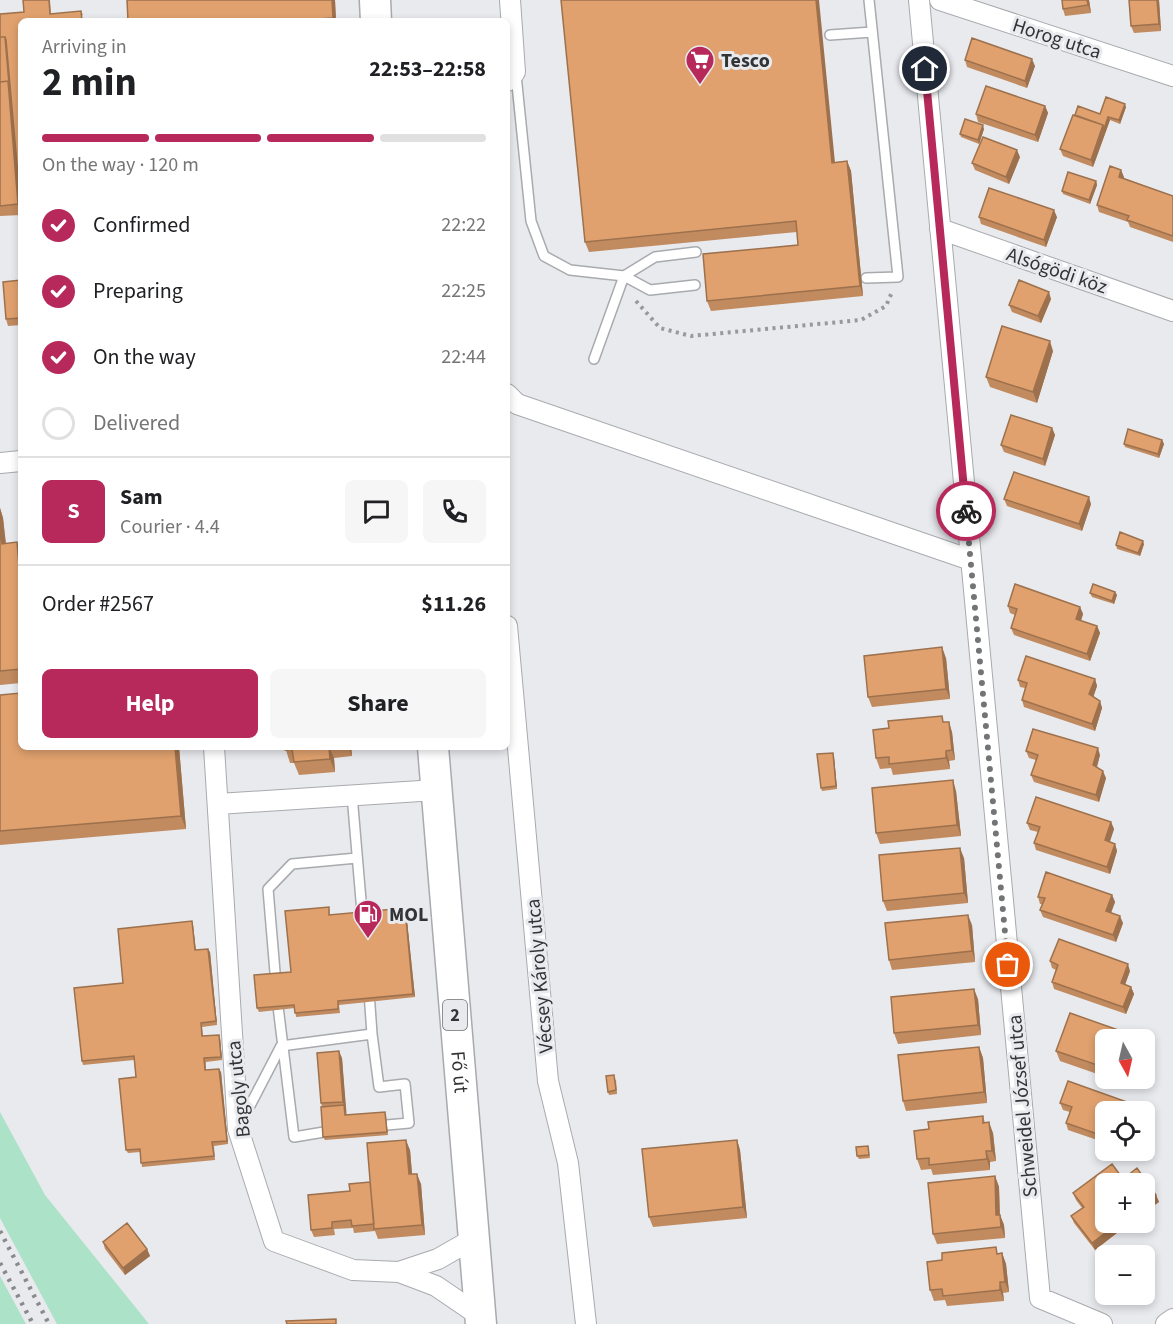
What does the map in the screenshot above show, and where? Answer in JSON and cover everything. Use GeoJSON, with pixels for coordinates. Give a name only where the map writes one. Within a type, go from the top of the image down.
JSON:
{"type":"FeatureCollection","features":[{"type":"Feature","properties":{"kind":"main road"},"geometry":{"type":"LineString","coordinates":[[375,0],[376,18]]}},
{"type":"Feature","properties":{"kind":"main road","name":"Fő út"},"geometry":{"type":"LineString","coordinates":[[433,750],[480,1320]]}},
{"type":"Feature","properties":{"kind":"street"},"geometry":{"type":"LineString","coordinates":[[510,0],[511,77]]}},
{"type":"Feature","properties":{"kind":"street"},"geometry":{"type":"LineString","coordinates":[[510,397],[517,404],[970,560],[919,0]]}},
{"type":"Feature","properties":{"kind":"street","name":"Horog utca"},"geometry":{"type":"LineString","coordinates":[[940,0],[1173,76]]}},
{"type":"Feature","properties":{"kind":"street","name":"Alsógödi köz"},"geometry":{"type":"LineString","coordinates":[[940,229],[1173,311]]}},
{"type":"Feature","properties":{"kind":"street"},"geometry":{"type":"LineString","coordinates":[[0,463],[18,461]]}},
{"type":"Feature","properties":{"kind":"street","name":"Schweidel József utca"},"geometry":{"type":"LineString","coordinates":[[970,560],[1040,1298],[1102,1324]]}},
{"type":"Feature","properties":{"kind":"street","name":"Vécsey Károly utca"},"geometry":{"type":"LineString","coordinates":[[510,659],[548,1081],[568,1162],[586,1324]]}},
{"type":"Feature","properties":{"kind":"street","name":"Bagoly utca"},"geometry":{"type":"LineString","coordinates":[[214,750],[238,1129],[274,1241],[353,1270],[399,1272],[436,1286],[480,1320]]}},
{"type":"Feature","properties":{"kind":"street"},"geometry":{"type":"LineString","coordinates":[[218,804],[436,790]]}},
{"type":"Feature","properties":{"kind":"street"},"geometry":{"type":"LineString","coordinates":[[399,1272],[438,1259],[473,1239]]}},
{"type":"Feature","properties":{"kind":"street"},"geometry":{"type":"LineString","coordinates":[[1166,1324],[1173,1319]]}},
{"type":"Feature","properties":{"kind":"lane"},"geometry":{"type":"LineString","coordinates":[[866,278],[898,277],[868,0]]}},
{"type":"Feature","properties":{"kind":"lane"},"geometry":{"type":"LineString","coordinates":[[830,35],[872,32]]}},
{"type":"Feature","properties":{"kind":"lane"},"geometry":{"type":"LineString","coordinates":[[511,77],[531,221],[544,256],[570,270],[624,276],[650,290],[695,285]]}},
{"type":"Feature","properties":{"kind":"lane"},"geometry":{"type":"LineString","coordinates":[[594,359],[624,276],[655,257],[696,252]]}},
{"type":"Feature","properties":{"kind":"lane"},"geometry":{"type":"LineString","coordinates":[[352,795],[364,940]]}},
{"type":"Feature","properties":{"kind":"lane"},"geometry":{"type":"LineString","coordinates":[[324,1132],[294,1137],[281,1046],[268,889],[292,864],[357,858]]}},
{"type":"Feature","properties":{"kind":"lane"},"geometry":{"type":"LineString","coordinates":[[367,976],[379,1087],[405,1084],[409,1123],[387,1125]]}},
{"type":"Feature","properties":{"kind":"lane"},"geometry":{"type":"LineString","coordinates":[[281,1046],[372,1034]]}},
{"type":"Feature","properties":{"kind":"lane"},"geometry":{"type":"LineString","coordinates":[[238,1129],[281,1046]]}},
{"type":"Feature","properties":{"kind":"path"},"geometry":{"type":"LineString","coordinates":[[624,276],[640,308],[660,328],[691,336],[861,320],[886,306],[898,277]]}},
{"type":"Feature","properties":{"kind":"green space"},"geometry":{"type":"Polygon","coordinates":[[[0,1112],[45,1195],[149,1324],[57,1324],[0,1218],[0,1112]]]}},
{"type":"Feature","properties":{"kind":"green space"},"geometry":{"type":"Polygon","coordinates":[[[0,1276],[26,1324],[0,1324],[0,1276]]]}},
{"type":"Feature","properties":{"kind":"building"},"geometry":{"type":"Polygon","coordinates":[[[23,0],[49,0],[50,14],[81,11],[82,18],[18,18],[18,175],[6,40],[5,37],[0,37],[0,14],[24,12],[23,0]]]}},
{"type":"Feature","properties":{"kind":"building"},"geometry":{"type":"Polygon","coordinates":[[[127,0],[332,0],[333,18],[128,18],[127,0]]]}},
{"type":"Feature","properties":{"kind":"building","name":"Tesco"},"geometry":{"type":"Polygon","coordinates":[[[561,0],[816,0],[832,163],[847,161],[860,286],[707,301],[703,254],[798,245],[796,221],[585,242],[561,0]]]}},
{"type":"Feature","properties":{"kind":"building"},"geometry":{"type":"Polygon","coordinates":[[[1062,0],[1087,0],[1088,5],[1063,9],[1062,0]]]}},
{"type":"Feature","properties":{"kind":"building"},"geometry":{"type":"Polygon","coordinates":[[[1129,0],[1157,0],[1159,24],[1131,26],[1129,0]]]}},
{"type":"Feature","properties":{"kind":"building"},"geometry":{"type":"Polygon","coordinates":[[[0,37],[5,37],[9,84],[8,81],[0,82],[0,37]]]}},
{"type":"Feature","properties":{"kind":"building"},"geometry":{"type":"Polygon","coordinates":[[[972,38],[1032,59],[1025,81],[965,60],[972,38]]]}},
{"type":"Feature","properties":{"kind":"building"},"geometry":{"type":"Polygon","coordinates":[[[8,81],[18,204],[0,206],[0,82],[8,81]]]}},
{"type":"Feature","properties":{"kind":"building"},"geometry":{"type":"Polygon","coordinates":[[[986,86],[1045,106],[1035,135],[976,114],[986,86]]]}},
{"type":"Feature","properties":{"kind":"building"},"geometry":{"type":"Polygon","coordinates":[[[1106,97],[1125,104],[1119,120],[1108,117],[1104,129],[1103,125],[1075,115],[1078,106],[1100,114],[1106,97]]]}},
{"type":"Feature","properties":{"kind":"building"},"geometry":{"type":"Polygon","coordinates":[[[1073,115],[1103,125],[1091,160],[1060,149],[1073,115]]]}},
{"type":"Feature","properties":{"kind":"building"},"geometry":{"type":"Polygon","coordinates":[[[965,119],[983,125],[978,140],[960,134],[965,119]]]}},
{"type":"Feature","properties":{"kind":"building"},"geometry":{"type":"Polygon","coordinates":[[[983,137],[1017,150],[1006,177],[972,163],[983,137]]]}},
{"type":"Feature","properties":{"kind":"building"},"geometry":{"type":"Polygon","coordinates":[[[1110,166],[1121,170],[1119,177],[1173,196],[1173,236],[1127,220],[1129,216],[1097,205],[1110,166]]]}},
{"type":"Feature","properties":{"kind":"building"},"geometry":{"type":"Polygon","coordinates":[[[1068,172],[1096,181],[1089,200],[1062,191],[1068,172]]]}},
{"type":"Feature","properties":{"kind":"building"},"geometry":{"type":"Polygon","coordinates":[[[989,188],[1054,210],[1044,240],[979,217],[989,188]]]}},
{"type":"Feature","properties":{"kind":"building"},"geometry":{"type":"Polygon","coordinates":[[[18,280],[18,318],[6,319],[3,282],[18,280]]]}},
{"type":"Feature","properties":{"kind":"building"},"geometry":{"type":"Polygon","coordinates":[[[1019,280],[1049,292],[1038,316],[1009,305],[1019,280]]]}},
{"type":"Feature","properties":{"kind":"building"},"geometry":{"type":"Polygon","coordinates":[[[1002,326],[1050,341],[1033,392],[986,377],[1002,326]]]}},
{"type":"Feature","properties":{"kind":"building"},"geometry":{"type":"Polygon","coordinates":[[[1011,415],[1052,428],[1043,459],[1001,445],[1011,415]]]}},
{"type":"Feature","properties":{"kind":"building"},"geometry":{"type":"Polygon","coordinates":[[[1128,429],[1162,440],[1158,454],[1124,444],[1128,429]]]}},
{"type":"Feature","properties":{"kind":"building"},"geometry":{"type":"Polygon","coordinates":[[[1014,472],[1089,497],[1079,524],[1004,499],[1014,472]]]}},
{"type":"Feature","properties":{"kind":"building"},"geometry":{"type":"Polygon","coordinates":[[[0,520],[2,544],[17,542],[18,669],[0,671],[0,520]]]}},
{"type":"Feature","properties":{"kind":"building"},"geometry":{"type":"Polygon","coordinates":[[[1120,532],[1143,541],[1138,553],[1116,545],[1120,532]]]}},
{"type":"Feature","properties":{"kind":"building"},"geometry":{"type":"Polygon","coordinates":[[[1015,584],[1080,607],[1076,619],[1097,626],[1087,654],[1011,628],[1017,609],[1008,606],[1015,584]]]}},
{"type":"Feature","properties":{"kind":"building"},"geometry":{"type":"Polygon","coordinates":[[[1093,584],[1115,592],[1112,601],[1090,593],[1093,584]]]}},
{"type":"Feature","properties":{"kind":"building"},"geometry":{"type":"Polygon","coordinates":[[[942,647],[946,689],[868,697],[864,656],[942,647]]]}},
{"type":"Feature","properties":{"kind":"building"},"geometry":{"type":"Polygon","coordinates":[[[1026,656],[1095,679],[1089,694],[1100,701],[1092,724],[1022,700],[1027,683],[1018,680],[1026,656]]]}},
{"type":"Feature","properties":{"kind":"building"},"geometry":{"type":"Polygon","coordinates":[[[18,693],[18,750],[175,750],[181,816],[0,831],[0,695],[18,693]]]}},
{"type":"Feature","properties":{"kind":"building"},"geometry":{"type":"Polygon","coordinates":[[[942,716],[943,722],[949,722],[952,750],[946,751],[946,758],[889,764],[889,757],[876,758],[873,730],[889,728],[888,721],[942,716]]]}},
{"type":"Feature","properties":{"kind":"building"},"geometry":{"type":"Polygon","coordinates":[[[1033,729],[1098,748],[1093,765],[1103,771],[1096,795],[1031,775],[1038,755],[1026,751],[1033,729]]]}},
{"type":"Feature","properties":{"kind":"building"},"geometry":{"type":"Polygon","coordinates":[[[292,750],[329,750],[330,759],[294,762],[292,750]]]}},
{"type":"Feature","properties":{"kind":"building"},"geometry":{"type":"Polygon","coordinates":[[[833,753],[836,786],[821,788],[817,754],[833,753]]]}},
{"type":"Feature","properties":{"kind":"building"},"geometry":{"type":"Polygon","coordinates":[[[953,780],[957,825],[876,833],[872,788],[953,780]]]}},
{"type":"Feature","properties":{"kind":"building"},"geometry":{"type":"Polygon","coordinates":[[[1036,797],[1111,822],[1105,840],[1115,844],[1107,867],[1034,843],[1040,827],[1027,823],[1036,797]]]}},
{"type":"Feature","properties":{"kind":"building"},"geometry":{"type":"Polygon","coordinates":[[[960,848],[964,893],[883,901],[879,855],[960,848]]]}},
{"type":"Feature","properties":{"kind":"building"},"geometry":{"type":"Polygon","coordinates":[[[1046,872],[1112,895],[1106,911],[1120,916],[1113,935],[1040,910],[1045,898],[1038,897],[1046,872]]]}},
{"type":"Feature","properties":{"kind":"building"},"geometry":{"type":"Polygon","coordinates":[[[329,907],[329,915],[405,908],[413,994],[338,1001],[338,1009],[295,1013],[294,1005],[257,1008],[254,975],[291,972],[285,911],[329,907]]]}},
{"type":"Feature","properties":{"kind":"building"},"geometry":{"type":"Polygon","coordinates":[[[968,915],[972,951],[889,960],[885,923],[968,915]]]}},
{"type":"Feature","properties":{"kind":"building"},"geometry":{"type":"Polygon","coordinates":[[[192,921],[195,950],[208,949],[216,1021],[201,1023],[202,1036],[219,1035],[221,1057],[204,1058],[205,1070],[219,1069],[227,1141],[212,1142],[214,1156],[141,1163],[140,1149],[126,1150],[119,1079],[136,1077],[134,1056],[82,1061],[74,988],[123,983],[118,929],[192,921]]]}},
{"type":"Feature","properties":{"kind":"building"},"geometry":{"type":"Polygon","coordinates":[[[1059,939],[1128,964],[1121,983],[1131,987],[1123,1007],[1052,982],[1058,965],[1050,961],[1059,939]]]}},
{"type":"Feature","properties":{"kind":"building"},"geometry":{"type":"Polygon","coordinates":[[[974,989],[978,1025],[894,1033],[891,997],[974,989]]]}},
{"type":"Feature","properties":{"kind":"building"},"geometry":{"type":"Polygon","coordinates":[[[1070,1013],[1115,1029],[1095,1029],[1095,1064],[1056,1051],[1070,1013]]]}},
{"type":"Feature","properties":{"kind":"building"},"geometry":{"type":"Polygon","coordinates":[[[979,1047],[984,1092],[903,1101],[898,1055],[979,1047]]]}},
{"type":"Feature","properties":{"kind":"building"},"geometry":{"type":"Polygon","coordinates":[[[339,1051],[343,1102],[321,1103],[317,1053],[339,1051]]]}},
{"type":"Feature","properties":{"kind":"building"},"geometry":{"type":"Polygon","coordinates":[[[614,1075],[616,1090],[608,1092],[606,1076],[614,1075]]]}},
{"type":"Feature","properties":{"kind":"building"},"geometry":{"type":"Polygon","coordinates":[[[1068,1081],[1124,1101],[1095,1101],[1095,1133],[1066,1123],[1072,1107],[1060,1103],[1068,1081]]]}},
{"type":"Feature","properties":{"kind":"building"},"geometry":{"type":"Polygon","coordinates":[[[344,1105],[345,1115],[385,1112],[387,1132],[323,1137],[321,1107],[344,1105]]]}},
{"type":"Feature","properties":{"kind":"building"},"geometry":{"type":"Polygon","coordinates":[[[983,1116],[983,1123],[989,1122],[992,1151],[986,1151],[987,1159],[929,1165],[929,1158],[917,1159],[914,1131],[929,1129],[928,1122],[983,1116]]]}},
{"type":"Feature","properties":{"kind":"building"},"geometry":{"type":"Polygon","coordinates":[[[406,1140],[409,1174],[417,1174],[422,1225],[374,1229],[367,1143],[406,1140]]]}},
{"type":"Feature","properties":{"kind":"building"},"geometry":{"type":"Polygon","coordinates":[[[737,1140],[743,1207],[649,1217],[642,1149],[737,1140]]]}},
{"type":"Feature","properties":{"kind":"building"},"geometry":{"type":"Polygon","coordinates":[[[868,1146],[869,1155],[857,1156],[856,1147],[868,1146]]]}},
{"type":"Feature","properties":{"kind":"building"},"geometry":{"type":"Polygon","coordinates":[[[1112,1164],[1119,1173],[1100,1173],[1112,1164]]]}},
{"type":"Feature","properties":{"kind":"building"},"geometry":{"type":"Polygon","coordinates":[[[1137,1168],[1141,1173],[1131,1173],[1137,1168]]]}},
{"type":"Feature","properties":{"kind":"building"},"geometry":{"type":"Polygon","coordinates":[[[995,1176],[996,1215],[1000,1215],[1001,1227],[933,1234],[928,1183],[995,1176]]]}},
{"type":"Feature","properties":{"kind":"building"},"geometry":{"type":"Polygon","coordinates":[[[1095,1177],[1095,1233],[1105,1233],[1092,1243],[1071,1216],[1084,1207],[1073,1193],[1095,1177]]]}},
{"type":"Feature","properties":{"kind":"building"},"geometry":{"type":"Polygon","coordinates":[[[370,1182],[374,1224],[352,1226],[351,1220],[332,1222],[332,1228],[311,1230],[308,1195],[350,1191],[349,1184],[370,1182]]]}},
{"type":"Feature","properties":{"kind":"building"},"geometry":{"type":"Polygon","coordinates":[[[127,1223],[147,1249],[123,1268],[103,1242],[127,1223]]]}},
{"type":"Feature","properties":{"kind":"building"},"geometry":{"type":"Polygon","coordinates":[[[996,1247],[997,1254],[1002,1253],[1005,1282],[1000,1282],[1000,1290],[943,1296],[942,1289],[930,1290],[927,1262],[942,1260],[942,1253],[996,1247]]]}},
{"type":"Feature","properties":{"kind":"building"},"geometry":{"type":"Polygon","coordinates":[[[336,1319],[336,1324],[287,1324],[286,1321],[336,1319]]]}},
{"type":"Feature","properties":{"kind":"railway"},"geometry":{"type":"LineString","coordinates":[[0,1231],[49,1324]]}},
{"type":"Feature","properties":{"kind":"railway"},"geometry":{"type":"LineString","coordinates":[[0,1263],[33,1324]]}},
{"type":"Feature","properties":{"kind":"way so far"},"geometry":{"type":"LineString","coordinates":[[966,511],[1008,965]]}},
{"type":"Feature","properties":{"kind":"place","name":"Tesco"},"geometry":{"type":"Point","coordinates":[700,86]}},
{"type":"Feature","properties":{"kind":"place","name":"MOL"},"geometry":{"type":"Point","coordinates":[368,940]}},
{"type":"Feature","properties":{"kind":"route"},"geometry":{"type":"LineString","coordinates":[[925,69],[966,511]]}}]}
